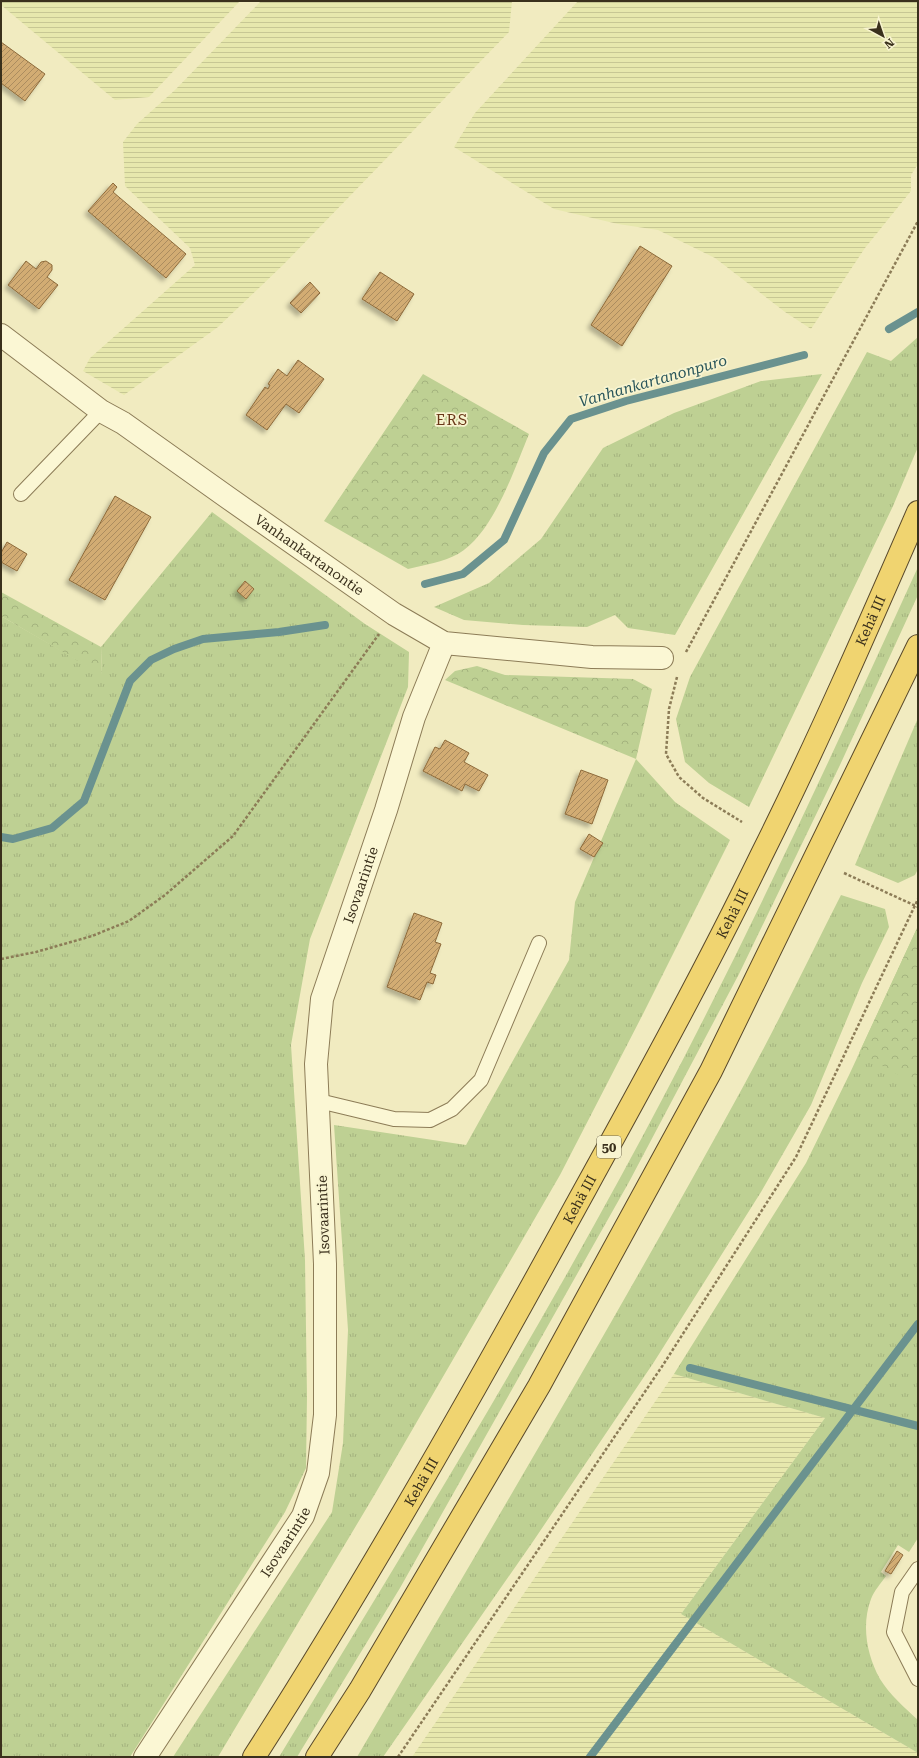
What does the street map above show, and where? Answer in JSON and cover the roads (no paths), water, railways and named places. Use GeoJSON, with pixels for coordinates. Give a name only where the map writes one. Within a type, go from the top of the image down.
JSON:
{"type":"FeatureCollection","features":[{"type":"Feature","properties":{"kind":"highway","name":"Kehä III"},"geometry":{"type":"LineString","coordinates":[[254,1757],[296,1692],[476,1388],[662,1051],[763,854],[857,650],[918,512]]}},
{"type":"Feature","properties":{"kind":"highway"},"geometry":{"type":"LineString","coordinates":[[317,1757],[360,1690],[539,1386],[711,1072],[918,646]]}},
{"type":"Feature","properties":{"kind":"street","name":"Vanhankartanontie"},"geometry":{"type":"LineString","coordinates":[[1,335],[102,411],[123,423],[226,498],[394,614],[444,643],[592,657],[662,658]]}},
{"type":"Feature","properties":{"kind":"street","name":"Isovaarintie"},"geometry":{"type":"LineString","coordinates":[[145,1757],[303,1516],[318,1473],[325,1415],[325,1264],[319,1101],[316,1064],[322,999],[386,810],[414,717],[444,643]]}},
{"type":"Feature","properties":{"kind":"lane"},"geometry":{"type":"LineString","coordinates":[[21,494],[102,411]]}},
{"type":"Feature","properties":{"kind":"lane"},"geometry":{"type":"LineString","coordinates":[[319,1101],[394,1118],[430,1120],[452,1109],[481,1080],[539,943]]}},
{"type":"Feature","properties":{"kind":"lane"},"geometry":{"type":"LineString","coordinates":[[918,1569],[902,1592],[894,1632],[918,1679]]}},
{"type":"Feature","properties":{"kind":"waterway","name":"Vanhankartanonpuro"},"geometry":{"type":"LineString","coordinates":[[889,329],[918,312]]}},
{"type":"Feature","properties":{"kind":"waterway","name":"Vanhankartanonpuro"},"geometry":{"type":"LineString","coordinates":[[425,584],[463,574],[504,540],[544,453],[571,419],[626,401],[804,355]]}},
{"type":"Feature","properties":{"kind":"waterway","name":"Vanhankartanonpuro"},"geometry":{"type":"LineString","coordinates":[[1,837],[13,839],[52,828],[84,801],[130,681],[151,660],[174,649],[203,639],[279,632],[325,625]]}},
{"type":"Feature","properties":{"kind":"waterway"},"geometry":{"type":"LineString","coordinates":[[590,1757],[918,1324]]}},
{"type":"Feature","properties":{"kind":"waterway"},"geometry":{"type":"LineString","coordinates":[[690,1368],[918,1426]]}},
{"type":"Feature","properties":{"kind":"district","name":"ERS"},"geometry":{"type":"Point","coordinates":[452,420]}}]}
